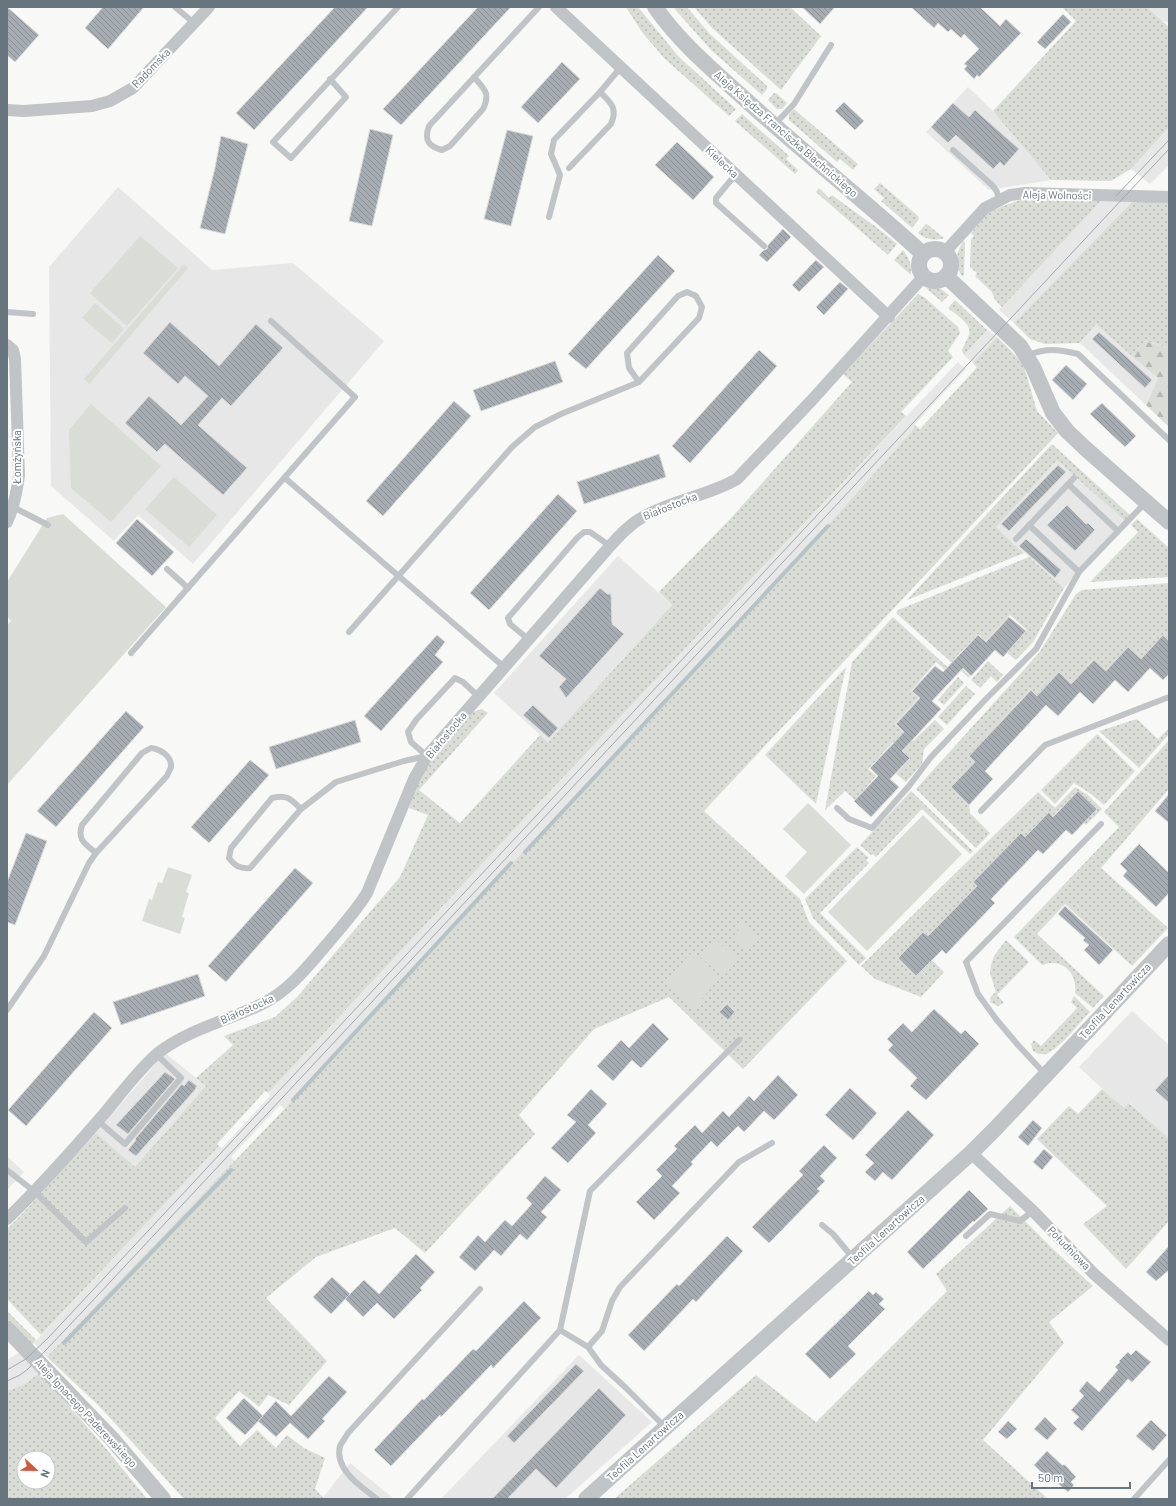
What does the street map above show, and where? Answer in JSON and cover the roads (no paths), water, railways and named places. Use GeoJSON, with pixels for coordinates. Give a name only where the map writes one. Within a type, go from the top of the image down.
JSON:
{"type":"FeatureCollection","features":[{"type":"Feature","properties":{"kind":"street","name":"Radomska"},"geometry":{"type":"LineString","coordinates":[[7,110],[92,106],[110,101],[133,88],[209,7]]}},
{"type":"Feature","properties":{"kind":"street","name":"Kielecka"},"geometry":{"type":"LineString","coordinates":[[556,7],[889,317]]}},
{"type":"Feature","properties":{"kind":"street","name":"Aleja Księdza Franciszka Blachnickiego"},"geometry":{"type":"LineString","coordinates":[[655,7],[678,37],[695,55],[774,126],[923,254]]}},
{"type":"Feature","properties":{"kind":"street","name":"Aleja Wolności"},"geometry":{"type":"LineString","coordinates":[[945,252],[985,208],[1010,195],[1025,193],[1169,197]]}},
{"type":"Feature","properties":{"kind":"street"},"geometry":{"type":"LineString","coordinates":[[932,249],[945,252],[950,261],[950,267],[946,276],[935,280],[929,279],[921,273],[919,263],[923,254],[932,249]]}},
{"type":"Feature","properties":{"kind":"street","name":"Białostocka"},"geometry":{"type":"LineString","coordinates":[[7,1219],[54,1172],[157,1054],[185,1036],[237,1015],[279,994],[296,980],[358,908],[367,893],[414,778],[427,756],[610,546],[629,527],[641,518],[676,502],[728,484],[737,479],[889,317],[924,276]]}},
{"type":"Feature","properties":{"kind":"street"},"geometry":{"type":"LineString","coordinates":[[946,276],[1013,338],[1027,355],[1048,404],[1059,421],[1081,445],[1169,522]]}},
{"type":"Feature","properties":{"kind":"street","name":"Łomżyńska"},"geometry":{"type":"LineString","coordinates":[[7,345],[13,350],[15,366],[18,475],[13,507],[7,522]]}},
{"type":"Feature","properties":{"kind":"street","name":"Teofila Lenartowicza"},"geometry":{"type":"LineString","coordinates":[[586,1499],[971,1153],[1169,944]]}},
{"type":"Feature","properties":{"kind":"street","name":"Południowa"},"geometry":{"type":"LineString","coordinates":[[971,1153],[1033,1211],[1094,1274],[1169,1340]]}},
{"type":"Feature","properties":{"kind":"street","name":"Aleja Ignacego Paderewskiego"},"geometry":{"type":"LineString","coordinates":[[7,1329],[113,1440],[163,1499]]}},
{"type":"Feature","properties":{"kind":"lane"},"geometry":{"type":"LineString","coordinates":[[175,7],[194,23]]}},
{"type":"Feature","properties":{"kind":"lane"},"geometry":{"type":"LineString","coordinates":[[330,79],[346,97],[291,158],[273,142],[330,79],[398,7]]}},
{"type":"Feature","properties":{"kind":"lane"},"geometry":{"type":"LineString","coordinates":[[474,77],[486,92],[487,101],[483,109],[450,146],[442,150],[434,148],[428,141],[426,135],[428,126],[539,7]]}},
{"type":"Feature","properties":{"kind":"lane"},"geometry":{"type":"LineString","coordinates":[[774,126],[794,104],[831,45]]}},
{"type":"Feature","properties":{"kind":"lane"},"geometry":{"type":"LineString","coordinates":[[549,217],[560,175],[551,154],[554,140],[600,92],[621,67]]}},
{"type":"Feature","properties":{"kind":"lane"},"geometry":{"type":"LineString","coordinates":[[569,168],[611,124],[614,117],[614,109],[610,102],[600,92]]}},
{"type":"Feature","properties":{"kind":"lane"},"geometry":{"type":"LineString","coordinates":[[953,150],[993,186],[999,200]]}},
{"type":"Feature","properties":{"kind":"lane"},"geometry":{"type":"LineString","coordinates":[[736,174],[716,198],[716,203],[764,246]]}},
{"type":"Feature","properties":{"kind":"lane"},"geometry":{"type":"LineString","coordinates":[[349,632],[512,447],[535,427],[561,414],[639,382],[699,318],[702,307],[696,296],[687,292],[678,296],[627,353],[629,368],[639,382]]}},
{"type":"Feature","properties":{"kind":"lane"},"geometry":{"type":"LineString","coordinates":[[7,312],[33,314]]}},
{"type":"Feature","properties":{"kind":"lane"},"geometry":{"type":"LineString","coordinates":[[131,653],[355,397],[271,321]]}},
{"type":"Feature","properties":{"kind":"lane"},"geometry":{"type":"LineString","coordinates":[[1027,355],[1058,349],[1078,354],[1169,440]]}},
{"type":"Feature","properties":{"kind":"lane"},"geometry":{"type":"LineString","coordinates":[[285,478],[504,667]]}},
{"type":"Feature","properties":{"kind":"lane"},"geometry":{"type":"LineString","coordinates":[[1016,539],[1074,478]]}},
{"type":"Feature","properties":{"kind":"lane"},"geometry":{"type":"LineString","coordinates":[[1068,484],[1118,531]]}},
{"type":"Feature","properties":{"kind":"lane"},"geometry":{"type":"LineString","coordinates":[[837,808],[849,819],[872,828],[909,786],[931,757],[1036,649],[1079,572],[1146,502]]}},
{"type":"Feature","properties":{"kind":"lane"},"geometry":{"type":"LineString","coordinates":[[13,507],[48,525]]}},
{"type":"Feature","properties":{"kind":"lane"},"geometry":{"type":"LineString","coordinates":[[1029,525],[1079,572]]}},
{"type":"Feature","properties":{"kind":"lane"},"geometry":{"type":"LineString","coordinates":[[528,639],[510,624],[508,618],[577,538],[584,532],[590,532],[610,546]]}},
{"type":"Feature","properties":{"kind":"lane"},"geometry":{"type":"LineString","coordinates":[[167,569],[188,588]]}},
{"type":"Feature","properties":{"kind":"lane"},"geometry":{"type":"LineString","coordinates":[[427,756],[411,742],[408,732],[416,720],[455,678],[463,682],[479,696]]}},
{"type":"Feature","properties":{"kind":"lane"},"geometry":{"type":"LineString","coordinates":[[981,810],[1045,745],[1169,697]]}},
{"type":"Feature","properties":{"kind":"lane"},"geometry":{"type":"LineString","coordinates":[[7,1010],[44,956],[89,863],[96,853],[167,776],[171,766],[169,759],[158,749],[151,748],[142,753],[82,825],[80,833],[83,842],[96,853]]}},
{"type":"Feature","properties":{"kind":"lane"},"geometry":{"type":"LineString","coordinates":[[301,809],[291,799],[280,796],[272,798],[231,848],[229,858],[234,864],[242,869],[250,868],[301,809],[336,782],[404,761],[427,756]]}},
{"type":"Feature","properties":{"kind":"lane"},"geometry":{"type":"LineString","coordinates":[[1046,1075],[1018,1045],[978,994],[966,962],[1101,824]]}},
{"type":"Feature","properties":{"kind":"lane"},"geometry":{"type":"LineString","coordinates":[[407,1499],[560,1330],[590,1191],[739,1040]]}},
{"type":"Feature","properties":{"kind":"lane"},"geometry":{"type":"LineString","coordinates":[[98,1121],[126,1144],[181,1078],[157,1054]]}},
{"type":"Feature","properties":{"kind":"lane"},"geometry":{"type":"LineString","coordinates":[[588,1347],[602,1331],[612,1301],[620,1287],[739,1162],[772,1143]]}},
{"type":"Feature","properties":{"kind":"lane"},"geometry":{"type":"LineString","coordinates":[[7,1170],[35,1192],[86,1242],[125,1208]]}},
{"type":"Feature","properties":{"kind":"lane"},"geometry":{"type":"LineString","coordinates":[[966,1236],[990,1214],[1020,1221],[1033,1211]]}},
{"type":"Feature","properties":{"kind":"lane"},"geometry":{"type":"LineString","coordinates":[[822,1226],[833,1234],[853,1258]]}},
{"type":"Feature","properties":{"kind":"lane"},"geometry":{"type":"LineString","coordinates":[[377,1499],[351,1478],[344,1468],[340,1459],[340,1446],[348,1433],[480,1289]]}},
{"type":"Feature","properties":{"kind":"lane"},"geometry":{"type":"LineString","coordinates":[[560,1330],[588,1347],[601,1365],[666,1428]]}},
{"type":"Feature","properties":{"kind":"lane"},"geometry":{"type":"LineString","coordinates":[[1134,1499],[1169,1460]]}},
{"type":"Feature","properties":{"kind":"waterway"},"geometry":{"type":"LineString","coordinates":[[525,852],[828,526]]}},
{"type":"Feature","properties":{"kind":"waterway"},"geometry":{"type":"LineString","coordinates":[[293,1100],[511,863]]}},
{"type":"Feature","properties":{"kind":"waterway"},"geometry":{"type":"LineString","coordinates":[[64,1343],[231,1170]]}},
{"type":"Feature","properties":{"kind":"tram line"},"geometry":{"type":"LineString","coordinates":[[1116,196],[1169,140]]}},
{"type":"Feature","properties":{"kind":"tram line"},"geometry":{"type":"LineString","coordinates":[[7,1381],[20,1375],[28,1369],[83,1311],[1169,149]]}},
{"type":"Feature","properties":{"kind":"tram line"},"geometry":{"type":"LineString","coordinates":[[7,1370],[26,1359],[48,1338],[878,450]]}}]}
